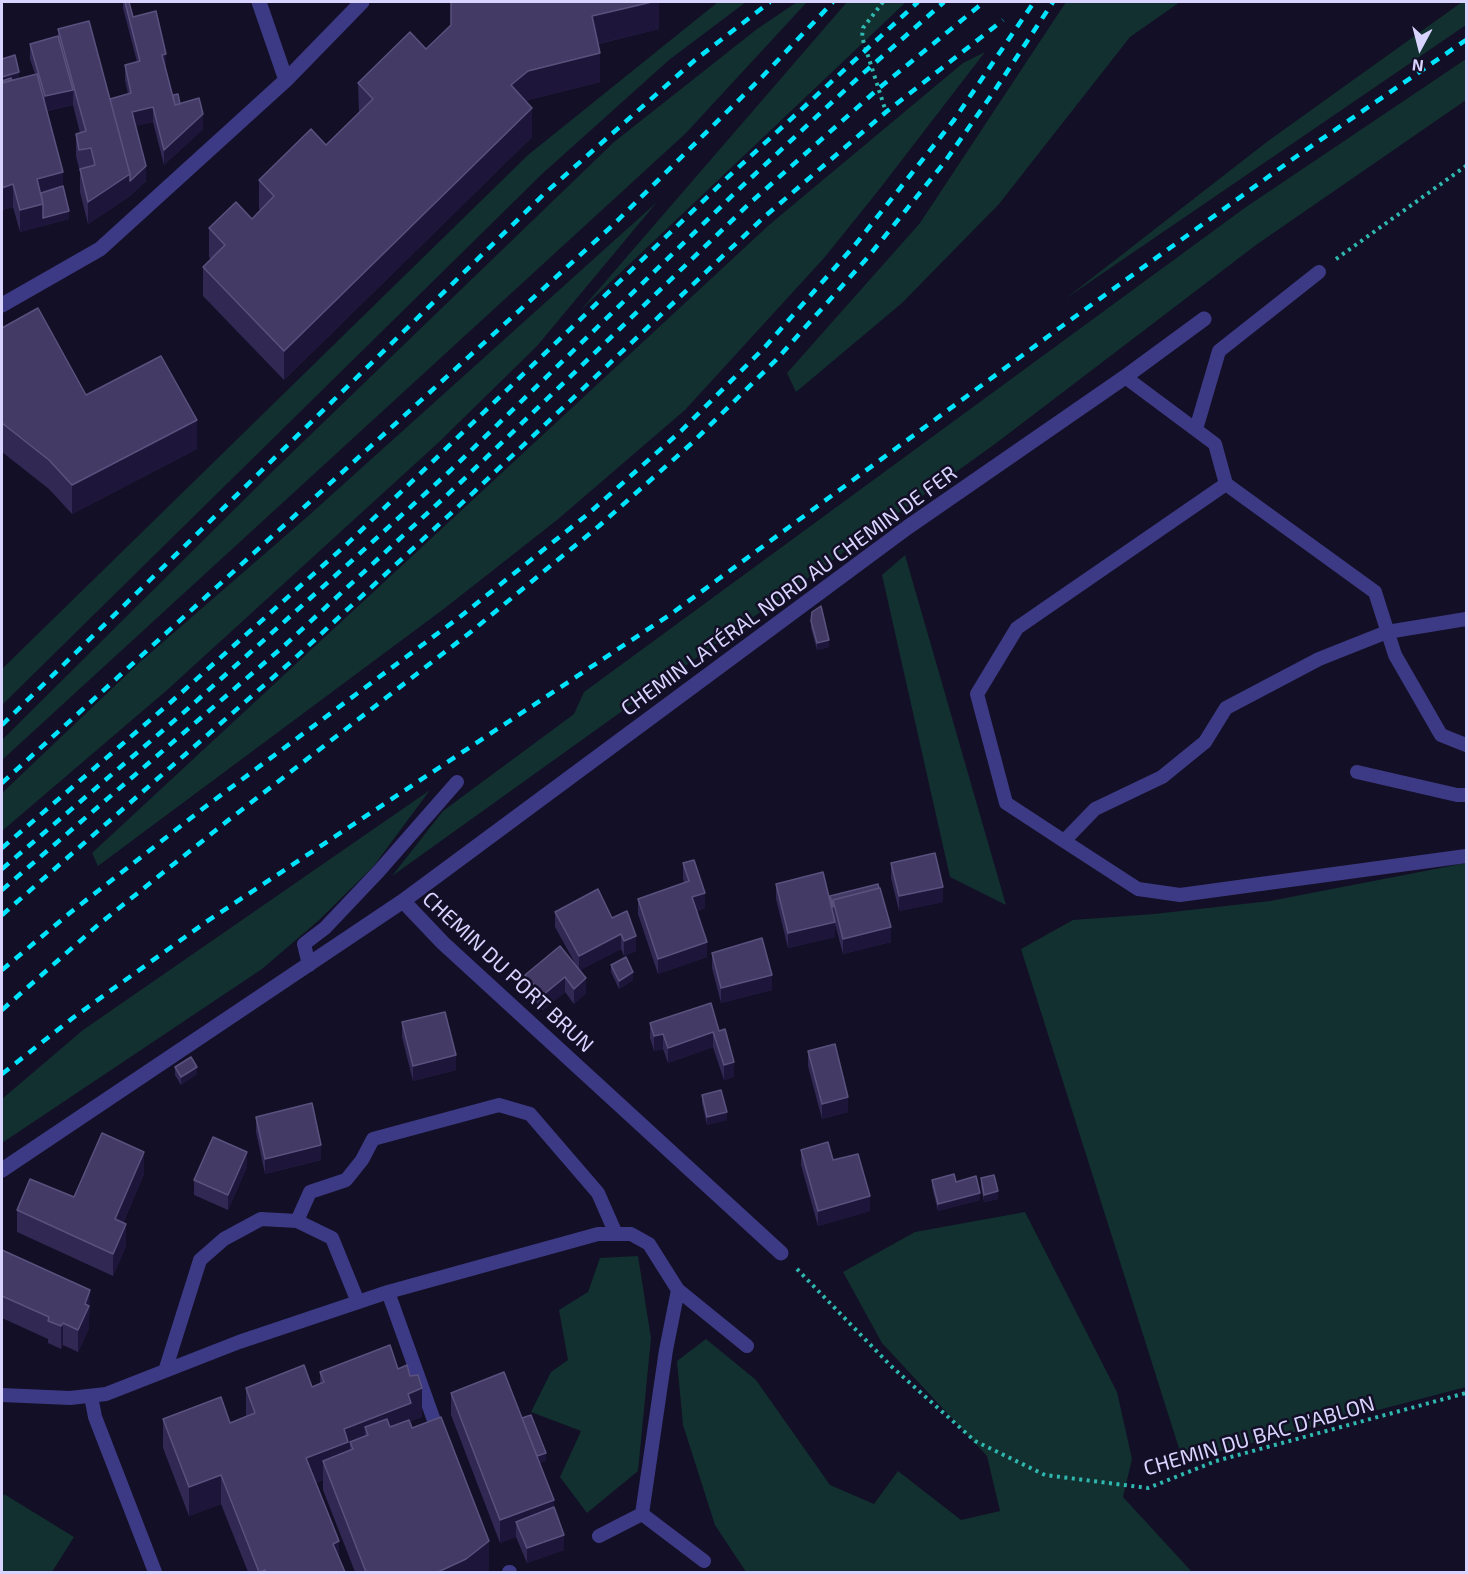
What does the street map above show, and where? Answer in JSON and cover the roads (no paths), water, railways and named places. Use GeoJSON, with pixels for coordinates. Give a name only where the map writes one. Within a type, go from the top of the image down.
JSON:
{"type":"FeatureCollection","features":[{"type":"Feature","properties":{"kind":"street"},"geometry":{"type":"LineString","coordinates":[[259,2],[286,80]]}},
{"type":"Feature","properties":{"kind":"street"},"geometry":{"type":"LineString","coordinates":[[2,305],[100,249],[286,80],[362,2]]}},
{"type":"Feature","properties":{"kind":"street","name":"CHEMIN LATÉRAL NORD AU CHEMIN DE FER"},"geometry":{"type":"LineString","coordinates":[[403,902],[908,527],[1125,377],[1204,319]]}},
{"type":"Feature","properties":{"kind":"street","name":"CHEMIN DU PORT BRUN"},"geometry":{"type":"LineString","coordinates":[[2,1170],[403,902],[443,943],[781,1254]]}},
{"type":"Feature","properties":{"kind":"lane"},"geometry":{"type":"LineString","coordinates":[[1196,429],[1219,351],[1319,272]]}},
{"type":"Feature","properties":{"kind":"lane"},"geometry":{"type":"LineString","coordinates":[[1125,377],[1215,444],[1226,484],[1375,592],[1395,655],[1441,735],[1467,745]]}},
{"type":"Feature","properties":{"kind":"lane"},"geometry":{"type":"LineString","coordinates":[[1226,484],[1017,628],[977,694],[1006,803],[1138,889],[1180,894],[1467,856]]}},
{"type":"Feature","properties":{"kind":"lane"},"geometry":{"type":"LineString","coordinates":[[1064,841],[1095,810],[1162,777],[1204,742],[1226,708],[1319,659],[1387,632],[1467,619]]}},
{"type":"Feature","properties":{"kind":"lane"},"geometry":{"type":"LineString","coordinates":[[1357,771],[1456,795],[1467,795]]}},
{"type":"Feature","properties":{"kind":"lane"},"geometry":{"type":"LineString","coordinates":[[309,965],[304,944],[324,928],[379,871],[457,782]]}},
{"type":"Feature","properties":{"kind":"lane"},"geometry":{"type":"LineString","coordinates":[[297,1221],[310,1192],[346,1180],[362,1160],[373,1139],[499,1105],[530,1114],[598,1193],[616,1234]]}},
{"type":"Feature","properties":{"kind":"lane"},"geometry":{"type":"LineString","coordinates":[[165,1371],[200,1260],[224,1239],[261,1219],[297,1221],[332,1238],[358,1302]]}},
{"type":"Feature","properties":{"kind":"lane"},"geometry":{"type":"LineString","coordinates":[[2,1395],[70,1398],[106,1394],[239,1342],[388,1292],[598,1234],[631,1234],[649,1244],[678,1290],[747,1346]]}},
{"type":"Feature","properties":{"kind":"lane"},"geometry":{"type":"LineString","coordinates":[[642,1514],[666,1350],[678,1290]]}},
{"type":"Feature","properties":{"kind":"lane"},"geometry":{"type":"LineString","coordinates":[[388,1292],[436,1426]]}},
{"type":"Feature","properties":{"kind":"lane"},"geometry":{"type":"LineString","coordinates":[[91,1396],[95,1417],[155,1572]]}},
{"type":"Feature","properties":{"kind":"lane"},"geometry":{"type":"LineString","coordinates":[[599,1536],[642,1514]]}},
{"type":"Feature","properties":{"kind":"lane"},"geometry":{"type":"LineString","coordinates":[[642,1514],[704,1561]]}},
{"type":"Feature","properties":{"kind":"railway"},"geometry":{"type":"LineString","coordinates":[[2,725],[544,194],[695,60],[770,2]]}},
{"type":"Feature","properties":{"kind":"railway"},"geometry":{"type":"LineString","coordinates":[[2,783],[613,225],[762,77],[833,2]]}},
{"type":"Feature","properties":{"kind":"railway"},"geometry":{"type":"LineString","coordinates":[[2,848],[171,702],[347,544],[728,177],[918,2]]}},
{"type":"Feature","properties":{"kind":"railway"},"geometry":{"type":"LineString","coordinates":[[2,869],[182,714],[451,470],[738,190],[859,77],[944,2]]}},
{"type":"Feature","properties":{"kind":"railway"},"geometry":{"type":"LineString","coordinates":[[2,890],[285,645],[461,482],[750,203],[878,89],[984,2]]}},
{"type":"Feature","properties":{"kind":"railway"},"geometry":{"type":"LineString","coordinates":[[2,970],[71,912],[205,807],[461,616],[588,514],[681,431],[765,347],[855,245],[954,120],[1034,2]]}},
{"type":"Feature","properties":{"kind":"railway"},"geometry":{"type":"LineString","coordinates":[[2,1010],[98,925],[226,822],[472,631],[599,526],[692,443],[776,360],[868,257],[944,163],[1053,2]]}},
{"type":"Feature","properties":{"kind":"railway"},"geometry":{"type":"LineString","coordinates":[[2,915],[293,660],[763,218],[886,112],[1003,20]]}},
{"type":"Feature","properties":{"kind":"railway"},"geometry":{"type":"LineString","coordinates":[[2,1074],[74,1017],[206,922],[671,614],[1297,156],[1466,40]]}}]}
